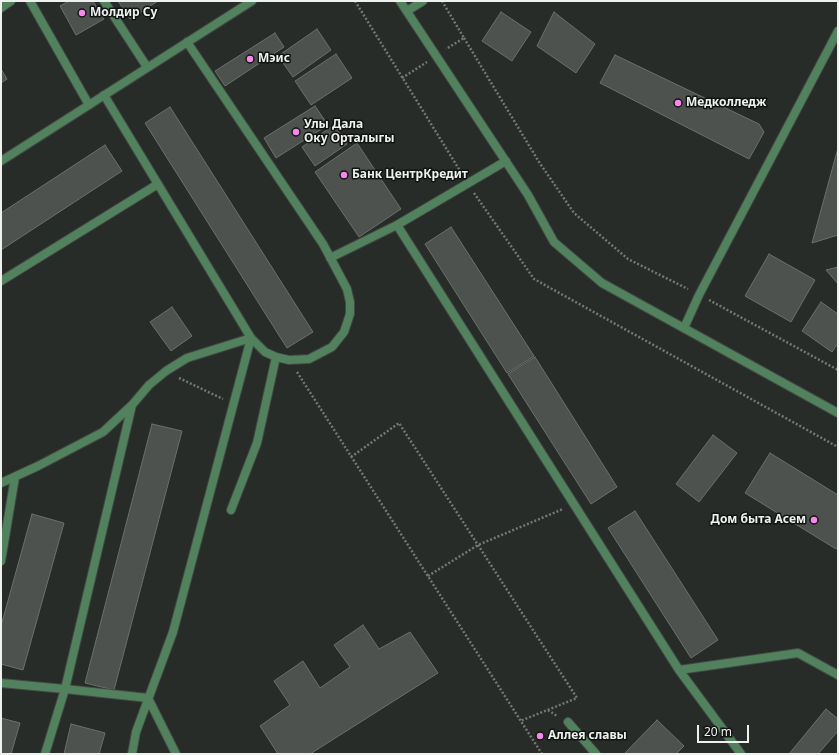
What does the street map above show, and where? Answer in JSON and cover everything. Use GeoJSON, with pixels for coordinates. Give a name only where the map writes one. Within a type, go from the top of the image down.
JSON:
{"type":"FeatureCollection","features":[{"type":"Feature","properties":{"kind":"street"},"geometry":{"type":"LineString","coordinates":[[1,8],[12,1]]}},
{"type":"Feature","properties":{"kind":"street"},"geometry":{"type":"LineString","coordinates":[[30,1],[89,105]]}},
{"type":"Feature","properties":{"kind":"street"},"geometry":{"type":"LineString","coordinates":[[104,1],[147,67]]}},
{"type":"Feature","properties":{"kind":"street"},"geometry":{"type":"LineString","coordinates":[[1,162],[252,1]]}},
{"type":"Feature","properties":{"kind":"street"},"geometry":{"type":"LineString","coordinates":[[400,1],[528,195],[554,242],[602,283],[838,413]]}},
{"type":"Feature","properties":{"kind":"street"},"geometry":{"type":"LineString","coordinates":[[407,12],[423,1]]}},
{"type":"Feature","properties":{"kind":"street"},"geometry":{"type":"LineString","coordinates":[[684,328],[699,295],[838,31]]}},
{"type":"Feature","properties":{"kind":"street"},"geometry":{"type":"LineString","coordinates":[[104,95],[251,338],[265,352],[276,357],[289,360],[309,359],[332,347],[344,332],[350,314],[350,302],[347,289],[323,244],[187,42]]}},
{"type":"Feature","properties":{"kind":"street"},"geometry":{"type":"LineString","coordinates":[[330,258],[397,225],[506,161]]}},
{"type":"Feature","properties":{"kind":"street"},"geometry":{"type":"LineString","coordinates":[[1,281],[158,184]]}},
{"type":"Feature","properties":{"kind":"street"},"geometry":{"type":"LineString","coordinates":[[397,225],[679,670],[741,754]]}},
{"type":"Feature","properties":{"kind":"street"},"geometry":{"type":"LineString","coordinates":[[1,483],[103,432],[132,405],[150,384],[166,371],[187,358],[251,338]]}},
{"type":"Feature","properties":{"kind":"street"},"geometry":{"type":"LineString","coordinates":[[132,754],[136,732],[173,632],[232,403],[251,338]]}},
{"type":"Feature","properties":{"kind":"street"},"geometry":{"type":"LineString","coordinates":[[231,510],[257,443],[276,357]]}},
{"type":"Feature","properties":{"kind":"street"},"geometry":{"type":"LineString","coordinates":[[45,754],[65,690],[132,405]]}},
{"type":"Feature","properties":{"kind":"street"},"geometry":{"type":"LineString","coordinates":[[1,561],[15,477]]}},
{"type":"Feature","properties":{"kind":"street"},"geometry":{"type":"LineString","coordinates":[[679,670],[798,653],[838,675]]}},
{"type":"Feature","properties":{"kind":"street"},"geometry":{"type":"LineString","coordinates":[[1,683],[148,698]]}},
{"type":"Feature","properties":{"kind":"street"},"geometry":{"type":"LineString","coordinates":[[148,698],[176,754]]}},
{"type":"Feature","properties":{"kind":"street"},"geometry":{"type":"LineString","coordinates":[[568,722],[596,754]]}},
{"type":"Feature","properties":{"kind":"path"},"geometry":{"type":"LineString","coordinates":[[464,38],[539,162],[574,213],[628,259],[699,295],[838,370]]}},
{"type":"Feature","properties":{"kind":"path"},"geometry":{"type":"LineString","coordinates":[[289,360],[542,754]]}},
{"type":"Feature","properties":{"kind":"path"},"geometry":{"type":"LineString","coordinates":[[166,371],[232,403]]}},
{"type":"Feature","properties":{"kind":"path"},"geometry":{"type":"LineString","coordinates":[[351,457],[399,423],[577,698],[520,721]]}},
{"type":"Feature","properties":{"kind":"path"},"geometry":{"type":"LineString","coordinates":[[428,576],[478,545],[574,504]]}},
{"type":"Feature","properties":{"kind":"building","name":"Молдир Су"},"geometry":{"type":"Polygon","coordinates":[[[69,1],[93,1],[104,19],[76,35],[60,6],[69,1]]]}},
{"type":"Feature","properties":{"kind":"building"},"geometry":{"type":"Polygon","coordinates":[[[118,1],[158,1],[130,19],[118,1]]]}},
{"type":"Feature","properties":{"kind":"building"},"geometry":{"type":"Polygon","coordinates":[[[501,12],[531,32],[512,61],[482,41],[501,12]]]}},
{"type":"Feature","properties":{"kind":"building"},"geometry":{"type":"Polygon","coordinates":[[[554,12],[595,44],[576,73],[537,46],[554,12]]]}},
{"type":"Feature","properties":{"kind":"building"},"geometry":{"type":"Polygon","coordinates":[[[317,29],[331,50],[293,77],[278,56],[317,29]]]}},
{"type":"Feature","properties":{"kind":"building","name":"Мэис"},"geometry":{"type":"Polygon","coordinates":[[[275,33],[284,47],[225,86],[215,71],[275,33]]]}},
{"type":"Feature","properties":{"kind":"building"},"geometry":{"type":"Polygon","coordinates":[[[336,54],[352,78],[311,105],[295,81],[336,54]]]}},
{"type":"Feature","properties":{"kind":"building","name":"Медколледж"},"geometry":{"type":"Polygon","coordinates":[[[615,55],[759,124],[764,132],[749,159],[600,83],[615,55]]]}},
{"type":"Feature","properties":{"kind":"building"},"geometry":{"type":"Polygon","coordinates":[[[1,69],[7,79],[1,83],[1,69]]]}},
{"type":"Feature","properties":{"kind":"building","name":"Улы Дала Оку Орталыгы"},"geometry":{"type":"Polygon","coordinates":[[[315,106],[328,125],[276,158],[264,138],[315,106]]]}},
{"type":"Feature","properties":{"kind":"building"},"geometry":{"type":"Polygon","coordinates":[[[170,107],[313,332],[287,348],[145,123],[170,107]]]}},
{"type":"Feature","properties":{"kind":"building"},"geometry":{"type":"Polygon","coordinates":[[[334,125],[347,144],[315,166],[302,147],[334,125]]]}},
{"type":"Feature","properties":{"kind":"building"},"geometry":{"type":"Polygon","coordinates":[[[357,143],[401,209],[359,237],[315,172],[357,143]]]}},
{"type":"Feature","properties":{"kind":"building"},"geometry":{"type":"Polygon","coordinates":[[[105,145],[122,171],[1,250],[1,213],[105,145]]]}},
{"type":"Feature","properties":{"kind":"building"},"geometry":{"type":"Polygon","coordinates":[[[838,148],[838,235],[812,243],[838,148]]]}},
{"type":"Feature","properties":{"kind":"building"},"geometry":{"type":"Polygon","coordinates":[[[451,227],[534,356],[507,373],[425,244],[451,227]]]}},
{"type":"Feature","properties":{"kind":"building"},"geometry":{"type":"Polygon","coordinates":[[[769,254],[815,280],[791,322],[745,296],[769,254]]]}},
{"type":"Feature","properties":{"kind":"building"},"geometry":{"type":"Polygon","coordinates":[[[838,267],[838,284],[826,270],[838,267]]]}},
{"type":"Feature","properties":{"kind":"building"},"geometry":{"type":"Polygon","coordinates":[[[821,302],[838,314],[838,343],[832,352],[802,331],[821,302]]]}},
{"type":"Feature","properties":{"kind":"building"},"geometry":{"type":"Polygon","coordinates":[[[172,307],[192,336],[171,351],[150,322],[172,307]]]}},
{"type":"Feature","properties":{"kind":"building"},"geometry":{"type":"Polygon","coordinates":[[[535,357],[617,487],[591,504],[508,374],[535,357]]]}},
{"type":"Feature","properties":{"kind":"building"},"geometry":{"type":"Polygon","coordinates":[[[152,424],[182,431],[114,690],[85,683],[152,424]]]}},
{"type":"Feature","properties":{"kind":"building"},"geometry":{"type":"Polygon","coordinates":[[[713,435],[737,453],[699,502],[676,484],[713,435]]]}},
{"type":"Feature","properties":{"kind":"building","name":"Дом быта Асем"},"geometry":{"type":"Polygon","coordinates":[[[770,453],[838,495],[838,546],[836,549],[745,493],[770,453]]]}},
{"type":"Feature","properties":{"kind":"building"},"geometry":{"type":"Polygon","coordinates":[[[635,511],[718,640],[691,658],[608,528],[635,511]]]}},
{"type":"Feature","properties":{"kind":"building"},"geometry":{"type":"Polygon","coordinates":[[[32,514],[64,523],[23,670],[1,664],[1,626],[32,514]]]}},
{"type":"Feature","properties":{"kind":"building"},"geometry":{"type":"Polygon","coordinates":[[[363,625],[379,649],[410,632],[438,673],[310,754],[278,754],[260,726],[290,705],[274,681],[303,661],[320,688],[350,667],[334,645],[363,625]]]}},
{"type":"Feature","properties":{"kind":"building"},"geometry":{"type":"Polygon","coordinates":[[[826,709],[838,719],[838,731],[818,754],[789,754],[826,709]]]}},
{"type":"Feature","properties":{"kind":"building"},"geometry":{"type":"Polygon","coordinates":[[[1,718],[20,723],[11,754],[1,754],[1,718]]]}},
{"type":"Feature","properties":{"kind":"building"},"geometry":{"type":"Polygon","coordinates":[[[657,720],[684,746],[676,754],[624,754],[657,720]]]}},
{"type":"Feature","properties":{"kind":"building"},"geometry":{"type":"Polygon","coordinates":[[[71,724],[105,733],[99,754],[64,754],[71,724]]]}},
{"type":"Feature","properties":{"kind":"place","name":"Молдир Су"},"geometry":{"type":"Point","coordinates":[82,13]}},
{"type":"Feature","properties":{"kind":"place","name":"Мэис"},"geometry":{"type":"Point","coordinates":[250,59]}},
{"type":"Feature","properties":{"kind":"place","name":"Медколледж"},"geometry":{"type":"Point","coordinates":[678,103]}},
{"type":"Feature","properties":{"kind":"place","name":"Улы Дала Оку Орталыгы"},"geometry":{"type":"Point","coordinates":[296,132]}},
{"type":"Feature","properties":{"kind":"place","name":"Банк ЦентрКредит"},"geometry":{"type":"Point","coordinates":[344,175]}},
{"type":"Feature","properties":{"kind":"place","name":"Дом быта Асем"},"geometry":{"type":"Point","coordinates":[814,520]}},
{"type":"Feature","properties":{"kind":"place","name":"Аллея славы"},"geometry":{"type":"Point","coordinates":[540,736]}}]}
